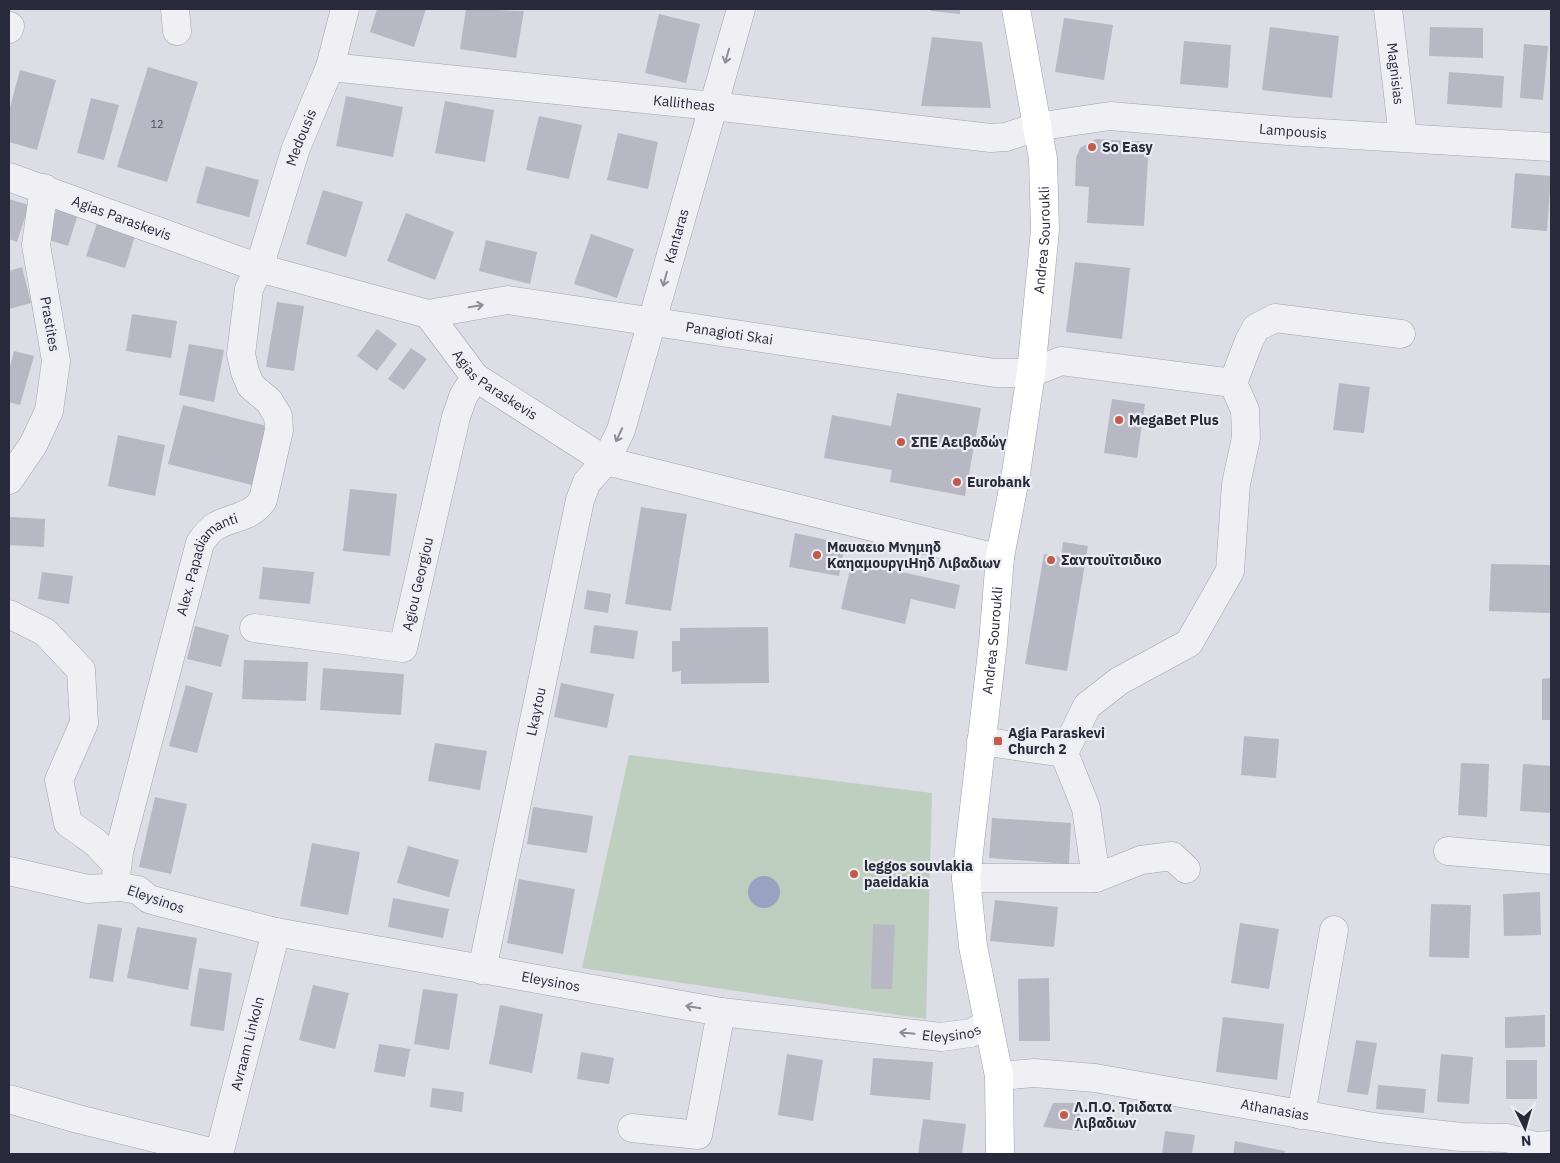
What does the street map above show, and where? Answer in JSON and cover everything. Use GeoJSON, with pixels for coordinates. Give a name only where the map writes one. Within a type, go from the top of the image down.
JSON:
{"type":"FeatureCollection","features":[{"type":"Feature","properties":{"kind":"main road","name":"Andrea Souroukli"},"geometry":{"type":"LineString","coordinates":[[1000,1154],[999,1076],[973,946],[966,878],[993,643],[1000,557],[1016,473],[1031,373],[1045,230],[1043,159],[1016,9]]}},
{"type":"Feature","properties":{"kind":"street","name":"Medousis"},"geometry":{"type":"LineString","coordinates":[[259,268],[296,148],[330,67],[345,9]]}},
{"type":"Feature","properties":{"kind":"street","name":"Kantaras"},"geometry":{"type":"LineString","coordinates":[[606,461],[621,430],[653,323],[712,106],[741,9]]}},
{"type":"Feature","properties":{"kind":"street","name":"Magnisias"},"geometry":{"type":"LineString","coordinates":[[1388,9],[1403,137]]}},
{"type":"Feature","properties":{"kind":"street","name":"Kallitheas"},"geometry":{"type":"LineString","coordinates":[[330,67],[712,106],[991,138],[1006,137],[1036,127]]}},
{"type":"Feature","properties":{"kind":"street","name":"Lampousis"},"geometry":{"type":"LineString","coordinates":[[1036,127],[1110,116],[1286,131],[1551,147]]}},
{"type":"Feature","properties":{"kind":"street","name":"Agias Paraskevis"},"geometry":{"type":"LineString","coordinates":[[9,177],[44,188],[259,268],[428,314],[475,377],[606,461],[985,556],[1000,557]]}},
{"type":"Feature","properties":{"kind":"street","name":"Prastites"},"geometry":{"type":"LineString","coordinates":[[9,480],[34,445],[49,410],[56,361],[36,245],[44,188]]}},
{"type":"Feature","properties":{"kind":"street","name":"Alex. Papadiamanti"},"geometry":{"type":"LineString","coordinates":[[118,876],[200,543],[208,532],[217,526],[247,516],[258,508],[263,500],[279,430],[278,416],[269,400],[251,386],[245,372],[241,354],[249,289],[259,268]]}},
{"type":"Feature","properties":{"kind":"street","name":"Panagioti Skai"},"geometry":{"type":"LineString","coordinates":[[428,314],[508,300],[995,373],[1031,373]]}},
{"type":"Feature","properties":{"kind":"street"},"geometry":{"type":"LineString","coordinates":[[1096,878],[1086,808],[1064,753],[1087,706],[1119,681],[1189,643],[1230,571],[1236,484],[1246,438],[1245,410],[1233,383],[1248,341],[1256,328],[1276,318],[1401,334]]}},
{"type":"Feature","properties":{"kind":"street"},"geometry":{"type":"LineString","coordinates":[[1031,373],[1061,361],[1233,383]]}},
{"type":"Feature","properties":{"kind":"street","name":"Agiou Georgiou"},"geometry":{"type":"LineString","coordinates":[[254,628],[403,648],[456,417],[463,397],[475,377]]}},
{"type":"Feature","properties":{"kind":"street","name":"Lkaytou"},"geometry":{"type":"LineString","coordinates":[[482,970],[580,500],[587,482],[606,461]]}},
{"type":"Feature","properties":{"kind":"street"},"geometry":{"type":"LineString","coordinates":[[9,614],[45,632],[81,670],[84,723],[59,780],[68,823],[95,842],[118,876],[88,889],[9,871]]}},
{"type":"Feature","properties":{"kind":"street"},"geometry":{"type":"LineString","coordinates":[[981,741],[1064,753]]}},
{"type":"Feature","properties":{"kind":"street"},"geometry":{"type":"LineString","coordinates":[[1448,851],[1551,860]]}},
{"type":"Feature","properties":{"kind":"street"},"geometry":{"type":"LineString","coordinates":[[966,878],[1096,878],[1141,860],[1172,856],[1186,869]]}},
{"type":"Feature","properties":{"kind":"street","name":"Eleysinos"},"geometry":{"type":"LineString","coordinates":[[118,876],[150,898],[163,903],[276,932],[721,1012],[941,1037],[971,1033],[988,1024]]}},
{"type":"Feature","properties":{"kind":"street"},"geometry":{"type":"LineString","coordinates":[[1300,1114],[1334,930]]}},
{"type":"Feature","properties":{"kind":"street","name":"Avraam Linkoln"},"geometry":{"type":"LineString","coordinates":[[219,1154],[276,932]]}},
{"type":"Feature","properties":{"kind":"street"},"geometry":{"type":"LineString","coordinates":[[632,1128],[698,1135],[721,1012]]}},
{"type":"Feature","properties":{"kind":"street","name":"Athanasias"},"geometry":{"type":"LineString","coordinates":[[999,1076],[1034,1073],[1095,1078],[1411,1132],[1506,1138],[1535,1146],[1551,1145]]}},
{"type":"Feature","properties":{"kind":"street"},"geometry":{"type":"LineString","coordinates":[[9,1099],[78,1119],[219,1154]]}},
{"type":"Feature","properties":{"kind":"green space"},"geometry":{"type":"Polygon","coordinates":[[[629,755],[932,793],[926,1019],[582,968],[629,755]]]}},
{"type":"Feature","properties":{"kind":"water"},"geometry":{"type":"Polygon","coordinates":[[[764,876],[770,877],[775,881],[779,886],[779,898],[775,903],[770,907],[764,908],[758,907],[753,903],[749,898],[748,892],[749,886],[753,881],[758,877],[764,876]]]}},
{"type":"Feature","properties":{"kind":"building"},"geometry":{"type":"Polygon","coordinates":[[[377,9],[426,9],[414,47],[370,32],[377,9]]]}},
{"type":"Feature","properties":{"kind":"building"},"geometry":{"type":"Polygon","coordinates":[[[466,9],[524,11],[516,58],[460,49],[466,9]]]}},
{"type":"Feature","properties":{"kind":"building"},"geometry":{"type":"Polygon","coordinates":[[[931,9],[960,9],[960,14],[931,11],[931,9]]]}},
{"type":"Feature","properties":{"kind":"building"},"geometry":{"type":"Polygon","coordinates":[[[659,14],[700,24],[686,83],[645,73],[659,14]]]}},
{"type":"Feature","properties":{"kind":"building"},"geometry":{"type":"Polygon","coordinates":[[[1064,18],[1113,25],[1104,80],[1055,72],[1064,18]]]}},
{"type":"Feature","properties":{"kind":"building"},"geometry":{"type":"Polygon","coordinates":[[[1270,27],[1339,36],[1332,98],[1262,90],[1270,27]]]}},
{"type":"Feature","properties":{"kind":"building"},"geometry":{"type":"Polygon","coordinates":[[[1430,27],[1483,28],[1483,58],[1429,56],[1430,27]]]}},
{"type":"Feature","properties":{"kind":"building"},"geometry":{"type":"Polygon","coordinates":[[[932,37],[982,42],[991,108],[921,106],[932,37]]]}},
{"type":"Feature","properties":{"kind":"building"},"geometry":{"type":"Polygon","coordinates":[[[1184,41],[1231,45],[1228,88],[1180,84],[1184,41]]]}},
{"type":"Feature","properties":{"kind":"building"},"geometry":{"type":"Polygon","coordinates":[[[1524,44],[1548,46],[1543,100],[1520,98],[1524,44]]]}},
{"type":"Feature","properties":{"kind":"building"},"geometry":{"type":"Polygon","coordinates":[[[148,67],[198,82],[167,182],[117,167],[148,67]]]}},
{"type":"Feature","properties":{"kind":"building"},"geometry":{"type":"Polygon","coordinates":[[[20,70],[56,80],[37,150],[9,142],[9,111],[20,70]]]}},
{"type":"Feature","properties":{"kind":"building"},"geometry":{"type":"Polygon","coordinates":[[[1449,72],[1504,76],[1502,108],[1447,104],[1449,72]]]}},
{"type":"Feature","properties":{"kind":"building"},"geometry":{"type":"Polygon","coordinates":[[[346,96],[403,107],[393,157],[336,146],[346,96]]]}},
{"type":"Feature","properties":{"kind":"building"},"geometry":{"type":"Polygon","coordinates":[[[91,98],[119,105],[104,160],[77,153],[91,98]]]}},
{"type":"Feature","properties":{"kind":"building"},"geometry":{"type":"Polygon","coordinates":[[[445,101],[494,110],[485,162],[435,153],[445,101]]]}},
{"type":"Feature","properties":{"kind":"building"},"geometry":{"type":"Polygon","coordinates":[[[539,116],[582,125],[569,179],[526,170],[539,116]]]}},
{"type":"Feature","properties":{"kind":"building"},"geometry":{"type":"Polygon","coordinates":[[[618,133],[658,142],[648,189],[607,180],[618,133]]]}},
{"type":"Feature","properties":{"kind":"building"},"geometry":{"type":"Polygon","coordinates":[[[1096,139],[1149,142],[1144,226],[1087,223],[1089,187],[1075,186],[1076,158],[1080,148],[1096,139]]]}},
{"type":"Feature","properties":{"kind":"building"},"geometry":{"type":"Polygon","coordinates":[[[206,166],[259,180],[249,217],[196,203],[206,166]]]}},
{"type":"Feature","properties":{"kind":"building"},"geometry":{"type":"Polygon","coordinates":[[[1515,173],[1551,176],[1547,231],[1511,228],[1515,173]]]}},
{"type":"Feature","properties":{"kind":"building"},"geometry":{"type":"Polygon","coordinates":[[[323,190],[363,202],[346,257],[306,244],[323,190]]]}},
{"type":"Feature","properties":{"kind":"building"},"geometry":{"type":"Polygon","coordinates":[[[9,199],[29,205],[17,242],[9,239],[9,199]]]}},
{"type":"Feature","properties":{"kind":"building"},"geometry":{"type":"Polygon","coordinates":[[[57,208],[78,214],[68,246],[46,239],[57,208]]]}},
{"type":"Feature","properties":{"kind":"building"},"geometry":{"type":"Polygon","coordinates":[[[406,213],[454,232],[435,280],[387,261],[406,213]]]}},
{"type":"Feature","properties":{"kind":"building"},"geometry":{"type":"Polygon","coordinates":[[[97,223],[135,236],[125,268],[86,256],[97,223]]]}},
{"type":"Feature","properties":{"kind":"building"},"geometry":{"type":"Polygon","coordinates":[[[591,234],[634,249],[617,298],[574,284],[591,234]]]}},
{"type":"Feature","properties":{"kind":"building"},"geometry":{"type":"Polygon","coordinates":[[[486,240],[537,252],[530,284],[479,271],[486,240]]]}},
{"type":"Feature","properties":{"kind":"building"},"geometry":{"type":"Polygon","coordinates":[[[1075,262],[1130,268],[1122,339],[1066,332],[1075,262]]]}},
{"type":"Feature","properties":{"kind":"building"},"geometry":{"type":"Polygon","coordinates":[[[22,267],[31,303],[9,309],[9,271],[22,267]]]}},
{"type":"Feature","properties":{"kind":"building"},"geometry":{"type":"Polygon","coordinates":[[[277,302],[304,306],[294,371],[266,367],[277,302]]]}},
{"type":"Feature","properties":{"kind":"building"},"geometry":{"type":"Polygon","coordinates":[[[132,314],[177,321],[171,358],[126,351],[132,314]]]}},
{"type":"Feature","properties":{"kind":"building"},"geometry":{"type":"Polygon","coordinates":[[[377,329],[397,344],[377,371],[357,356],[377,329]]]}},
{"type":"Feature","properties":{"kind":"building"},"geometry":{"type":"Polygon","coordinates":[[[189,344],[224,350],[214,402],[179,395],[189,344]]]}},
{"type":"Feature","properties":{"kind":"building"},"geometry":{"type":"Polygon","coordinates":[[[411,348],[427,359],[404,390],[388,379],[411,348]]]}},
{"type":"Feature","properties":{"kind":"building"},"geometry":{"type":"Polygon","coordinates":[[[14,351],[34,356],[20,405],[9,402],[9,371],[14,351]]]}},
{"type":"Feature","properties":{"kind":"building"},"geometry":{"type":"Polygon","coordinates":[[[1339,383],[1370,387],[1364,433],[1333,430],[1339,383]]]}},
{"type":"Feature","properties":{"kind":"building","name":"ΣΠΕ Αειβαδώγ"},"geometry":{"type":"Polygon","coordinates":[[[897,393],[981,408],[965,496],[890,482],[892,470],[824,458],[832,415],[891,426],[897,393]]]}},
{"type":"Feature","properties":{"kind":"building"},"geometry":{"type":"Polygon","coordinates":[[[1112,399],[1145,404],[1137,458],[1104,453],[1112,399]]]}},
{"type":"Feature","properties":{"kind":"building"},"geometry":{"type":"Polygon","coordinates":[[[183,405],[267,426],[252,485],[168,464],[183,405]]]}},
{"type":"Feature","properties":{"kind":"building"},"geometry":{"type":"Polygon","coordinates":[[[118,435],[165,445],[155,496],[108,486],[118,435]]]}},
{"type":"Feature","properties":{"kind":"building"},"geometry":{"type":"Polygon","coordinates":[[[350,489],[397,494],[390,556],[343,551],[350,489]]]}},
{"type":"Feature","properties":{"kind":"building"},"geometry":{"type":"Polygon","coordinates":[[[641,507],[687,514],[671,611],[625,604],[641,507]]]}},
{"type":"Feature","properties":{"kind":"building"},"geometry":{"type":"Polygon","coordinates":[[[10,517],[45,519],[44,547],[9,545],[10,517]]]}},
{"type":"Feature","properties":{"kind":"building","name":"Μαυαειο Μνημηδ ΚαηαμουργιΗηδ Λιβαδιων"},"geometry":{"type":"Polygon","coordinates":[[[795,533],[845,544],[839,576],[789,567],[795,533]]]}},
{"type":"Feature","properties":{"kind":"building"},"geometry":{"type":"Polygon","coordinates":[[[1063,542],[1088,546],[1067,671],[1025,664],[1044,554],[1061,557],[1063,542]]]}},
{"type":"Feature","properties":{"kind":"building"},"geometry":{"type":"Polygon","coordinates":[[[852,561],[960,585],[955,609],[911,599],[905,624],[841,609],[852,561]]]}},
{"type":"Feature","properties":{"kind":"building"},"geometry":{"type":"Polygon","coordinates":[[[1491,564],[1551,565],[1551,613],[1489,611],[1491,564]]]}},
{"type":"Feature","properties":{"kind":"building"},"geometry":{"type":"Polygon","coordinates":[[[263,567],[314,572],[310,604],[259,599],[263,567]]]}},
{"type":"Feature","properties":{"kind":"building"},"geometry":{"type":"Polygon","coordinates":[[[42,572],[73,576],[69,604],[38,599],[42,572]]]}},
{"type":"Feature","properties":{"kind":"building"},"geometry":{"type":"Polygon","coordinates":[[[587,590],[611,594],[608,613],[584,609],[587,590]]]}},
{"type":"Feature","properties":{"kind":"building"},"geometry":{"type":"Polygon","coordinates":[[[594,625],[638,631],[634,659],[590,653],[594,625]]]}},
{"type":"Feature","properties":{"kind":"building"},"geometry":{"type":"Polygon","coordinates":[[[195,626],[229,635],[221,667],[187,659],[195,626]]]}},
{"type":"Feature","properties":{"kind":"building"},"geometry":{"type":"Polygon","coordinates":[[[768,627],[769,683],[681,684],[681,671],[672,672],[672,641],[680,641],[680,628],[768,627]]]}},
{"type":"Feature","properties":{"kind":"building"},"geometry":{"type":"Polygon","coordinates":[[[244,660],[308,662],[306,701],[242,699],[244,660]]]}},
{"type":"Feature","properties":{"kind":"building"},"geometry":{"type":"Polygon","coordinates":[[[323,668],[404,674],[401,715],[320,710],[323,668]]]}},
{"type":"Feature","properties":{"kind":"building"},"geometry":{"type":"Polygon","coordinates":[[[1551,678],[1551,720],[1542,720],[1542,679],[1551,678]]]}},
{"type":"Feature","properties":{"kind":"building"},"geometry":{"type":"Polygon","coordinates":[[[561,683],[614,694],[607,728],[554,717],[561,683]]]}},
{"type":"Feature","properties":{"kind":"building"},"geometry":{"type":"Polygon","coordinates":[[[186,685],[213,693],[197,753],[169,746],[186,685]]]}},
{"type":"Feature","properties":{"kind":"building"},"geometry":{"type":"Polygon","coordinates":[[[1244,736],[1279,739],[1276,778],[1241,775],[1244,736]]]}},
{"type":"Feature","properties":{"kind":"building"},"geometry":{"type":"Polygon","coordinates":[[[435,743],[487,751],[480,790],[428,781],[435,743]]]}},
{"type":"Feature","properties":{"kind":"building"},"geometry":{"type":"Polygon","coordinates":[[[1461,763],[1489,764],[1487,817],[1458,815],[1461,763]]]}},
{"type":"Feature","properties":{"kind":"building"},"geometry":{"type":"Polygon","coordinates":[[[1523,764],[1551,766],[1550,813],[1520,811],[1523,764]]]}},
{"type":"Feature","properties":{"kind":"building"},"geometry":{"type":"Polygon","coordinates":[[[155,797],[187,804],[171,874],[139,867],[155,797]]]}},
{"type":"Feature","properties":{"kind":"building"},"geometry":{"type":"Polygon","coordinates":[[[533,807],[593,816],[587,853],[527,844],[533,807]]]}},
{"type":"Feature","properties":{"kind":"building"},"geometry":{"type":"Polygon","coordinates":[[[992,818],[1071,823],[1069,864],[989,858],[992,818]]]}},
{"type":"Feature","properties":{"kind":"building"},"geometry":{"type":"Polygon","coordinates":[[[312,843],[360,852],[348,915],[300,906],[312,843]]]}},
{"type":"Feature","properties":{"kind":"building"},"geometry":{"type":"Polygon","coordinates":[[[408,846],[459,860],[449,897],[397,883],[408,846]]]}},
{"type":"Feature","properties":{"kind":"building"},"geometry":{"type":"Polygon","coordinates":[[[519,879],[575,889],[563,954],[507,943],[519,879]]]}},
{"type":"Feature","properties":{"kind":"building"},"geometry":{"type":"Polygon","coordinates":[[[1540,892],[1541,935],[1504,936],[1503,894],[1540,892]]]}},
{"type":"Feature","properties":{"kind":"building"},"geometry":{"type":"Polygon","coordinates":[[[393,898],[449,909],[443,938],[388,927],[393,898]]]}},
{"type":"Feature","properties":{"kind":"building"},"geometry":{"type":"Polygon","coordinates":[[[995,900],[1058,907],[1054,947],[990,941],[995,900]]]}},
{"type":"Feature","properties":{"kind":"building"},"geometry":{"type":"Polygon","coordinates":[[[1431,904],[1471,905],[1469,958],[1429,957],[1431,904]]]}},
{"type":"Feature","properties":{"kind":"building"},"geometry":{"type":"Polygon","coordinates":[[[1240,923],[1279,929],[1269,989],[1231,983],[1240,923]]]}},
{"type":"Feature","properties":{"kind":"building"},"geometry":{"type":"Polygon","coordinates":[[[98,924],[122,928],[113,982],[89,978],[98,924]]]}},
{"type":"Feature","properties":{"kind":"building"},"geometry":{"type":"Polygon","coordinates":[[[873,924],[895,925],[892,989],[871,989],[873,924]]]}},
{"type":"Feature","properties":{"kind":"building"},"geometry":{"type":"Polygon","coordinates":[[[137,927],[197,938],[188,990],[127,978],[137,927]]]}},
{"type":"Feature","properties":{"kind":"building"},"geometry":{"type":"Polygon","coordinates":[[[199,968],[232,973],[224,1031],[190,1026],[199,968]]]}},
{"type":"Feature","properties":{"kind":"building"},"geometry":{"type":"Polygon","coordinates":[[[1049,978],[1050,1041],[1019,1041],[1018,979],[1049,978]]]}},
{"type":"Feature","properties":{"kind":"building"},"geometry":{"type":"Polygon","coordinates":[[[313,985],[349,993],[335,1049],[299,1040],[313,985]]]}},
{"type":"Feature","properties":{"kind":"building"},"geometry":{"type":"Polygon","coordinates":[[[423,989],[458,994],[449,1050],[414,1044],[423,989]]]}},
{"type":"Feature","properties":{"kind":"building"},"geometry":{"type":"Polygon","coordinates":[[[500,1005],[543,1014],[532,1073],[489,1064],[500,1005]]]}},
{"type":"Feature","properties":{"kind":"building"},"geometry":{"type":"Polygon","coordinates":[[[1545,1015],[1545,1047],[1505,1048],[1505,1017],[1545,1015]]]}},
{"type":"Feature","properties":{"kind":"building"},"geometry":{"type":"Polygon","coordinates":[[[1223,1017],[1284,1024],[1277,1080],[1216,1072],[1223,1017]]]}},
{"type":"Feature","properties":{"kind":"building"},"geometry":{"type":"Polygon","coordinates":[[[1356,1040],[1377,1043],[1368,1095],[1347,1092],[1356,1040]]]}},
{"type":"Feature","properties":{"kind":"building"},"geometry":{"type":"Polygon","coordinates":[[[379,1044],[410,1049],[405,1077],[374,1072],[379,1044]]]}},
{"type":"Feature","properties":{"kind":"building"},"geometry":{"type":"Polygon","coordinates":[[[581,1052],[614,1058],[609,1084],[577,1079],[581,1052]]]}},
{"type":"Feature","properties":{"kind":"building"},"geometry":{"type":"Polygon","coordinates":[[[787,1054],[823,1060],[813,1121],[778,1115],[787,1054]]]}},
{"type":"Feature","properties":{"kind":"building"},"geometry":{"type":"Polygon","coordinates":[[[1441,1054],[1473,1057],[1469,1104],[1437,1102],[1441,1054]]]}},
{"type":"Feature","properties":{"kind":"building"},"geometry":{"type":"Polygon","coordinates":[[[873,1058],[933,1062],[930,1100],[870,1095],[873,1058]]]}},
{"type":"Feature","properties":{"kind":"building"},"geometry":{"type":"Polygon","coordinates":[[[1506,1060],[1537,1060],[1537,1099],[1506,1099],[1506,1060]]]}},
{"type":"Feature","properties":{"kind":"building"},"geometry":{"type":"Polygon","coordinates":[[[1378,1085],[1426,1089],[1424,1113],[1376,1109],[1378,1085]]]}},
{"type":"Feature","properties":{"kind":"building"},"geometry":{"type":"Polygon","coordinates":[[[432,1088],[464,1092],[462,1112],[430,1107],[432,1088]]]}},
{"type":"Feature","properties":{"kind":"building","name":"Λ.Π.Ο. Τριδατα Λιβαδιων"},"geometry":{"type":"Polygon","coordinates":[[[1053,1103],[1081,1103],[1079,1131],[1043,1127],[1053,1103]]]}},
{"type":"Feature","properties":{"kind":"building"},"geometry":{"type":"Polygon","coordinates":[[[923,1119],[966,1124],[962,1154],[918,1154],[923,1119]]]}},
{"type":"Feature","properties":{"kind":"building"},"geometry":{"type":"Polygon","coordinates":[[[1165,1131],[1195,1135],[1192,1154],[1162,1154],[1165,1131]]]}},
{"type":"Feature","properties":{"kind":"building"},"geometry":{"type":"Polygon","coordinates":[[[1235,1141],[1285,1151],[1284,1154],[1233,1154],[1235,1141]]]}},
{"type":"Feature","properties":{"kind":"place","name":"So Easy"},"geometry":{"type":"Point","coordinates":[1092,147]}},
{"type":"Feature","properties":{"kind":"place","name":"MegaBet Plus"},"geometry":{"type":"Point","coordinates":[1119,420]}},
{"type":"Feature","properties":{"kind":"place","name":"ΣΠΕ Αειβαδώγ"},"geometry":{"type":"Point","coordinates":[901,442]}},
{"type":"Feature","properties":{"kind":"place","name":"Eurobank"},"geometry":{"type":"Point","coordinates":[957,482]}},
{"type":"Feature","properties":{"kind":"place","name":"Μαυαειο Μνημηδ ΚαηαμουργιΗηδ Λιβαδιων"},"geometry":{"type":"Point","coordinates":[817,555]}},
{"type":"Feature","properties":{"kind":"place","name":"Σαντουϊτσιδικο"},"geometry":{"type":"Point","coordinates":[1051,560]}},
{"type":"Feature","properties":{"kind":"place","name":"Agia Paraskevi Church 2"},"geometry":{"type":"Point","coordinates":[998,741]}},
{"type":"Feature","properties":{"kind":"place","name":"leggos souvlakia paeidakia"},"geometry":{"type":"Point","coordinates":[854,874]}},
{"type":"Feature","properties":{"kind":"place","name":"Λ.Π.Ο. Τριδατα Λιβαδιων"},"geometry":{"type":"Point","coordinates":[1064,1115]}}]}
